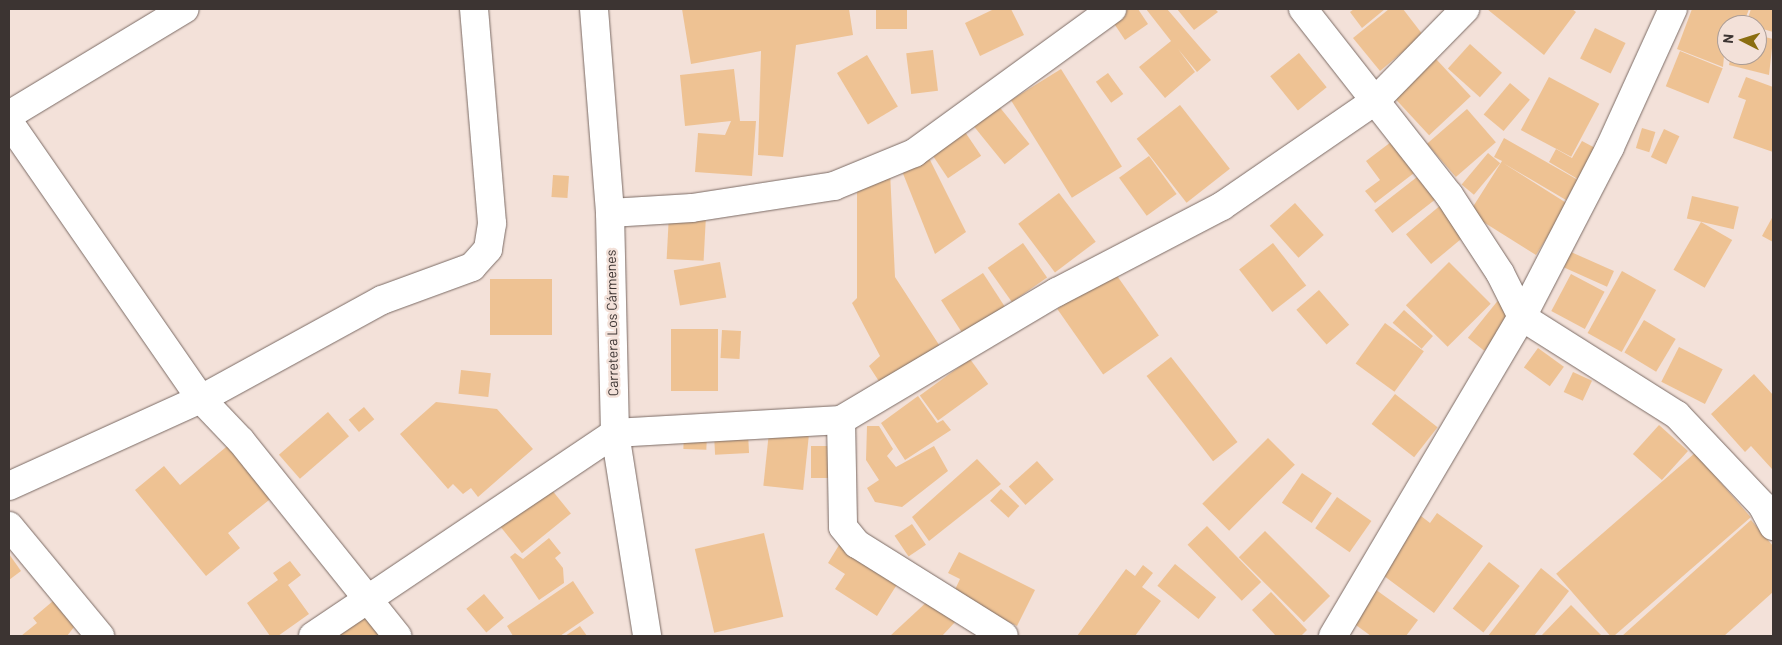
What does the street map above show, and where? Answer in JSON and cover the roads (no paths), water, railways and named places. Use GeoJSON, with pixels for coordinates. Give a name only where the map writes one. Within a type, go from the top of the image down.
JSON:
{"type":"FeatureCollection","features":[{"type":"Feature","properties":{"kind":"street"},"geometry":{"type":"LineString","coordinates":[[9,115],[185,9]]}},
{"type":"Feature","properties":{"kind":"street"},"geometry":{"type":"LineString","coordinates":[[9,486],[201,399],[382,300],[472,267],[488,250],[492,223],[474,9]]}},
{"type":"Feature","properties":{"kind":"street","name":"Carretera Los Cármenes"},"geometry":{"type":"LineString","coordinates":[[594,9],[610,212],[615,433],[646,636]]}},
{"type":"Feature","properties":{"kind":"street"},"geometry":{"type":"LineString","coordinates":[[610,212],[692,208],[834,186],[914,153],[1112,9]]}},
{"type":"Feature","properties":{"kind":"street"},"geometry":{"type":"LineString","coordinates":[[1303,9],[1454,202],[1500,272],[1522,317],[1677,415],[1762,505],[1773,526]]}},
{"type":"Feature","properties":{"kind":"street"},"geometry":{"type":"LineString","coordinates":[[313,636],[615,433],[841,420],[1057,292],[1222,206],[1376,101],[1464,9]]}},
{"type":"Feature","properties":{"kind":"street"},"geometry":{"type":"LineString","coordinates":[[1333,636],[1522,317],[1610,147],[1673,9]]}},
{"type":"Feature","properties":{"kind":"street"},"geometry":{"type":"LineString","coordinates":[[9,122],[201,399],[241,441],[397,636]]}},
{"type":"Feature","properties":{"kind":"street"},"geometry":{"type":"LineString","coordinates":[[841,420],[843,527],[857,544],[1004,636]]}},
{"type":"Feature","properties":{"kind":"street"},"geometry":{"type":"LineString","coordinates":[[9,526],[100,636]]}}]}
